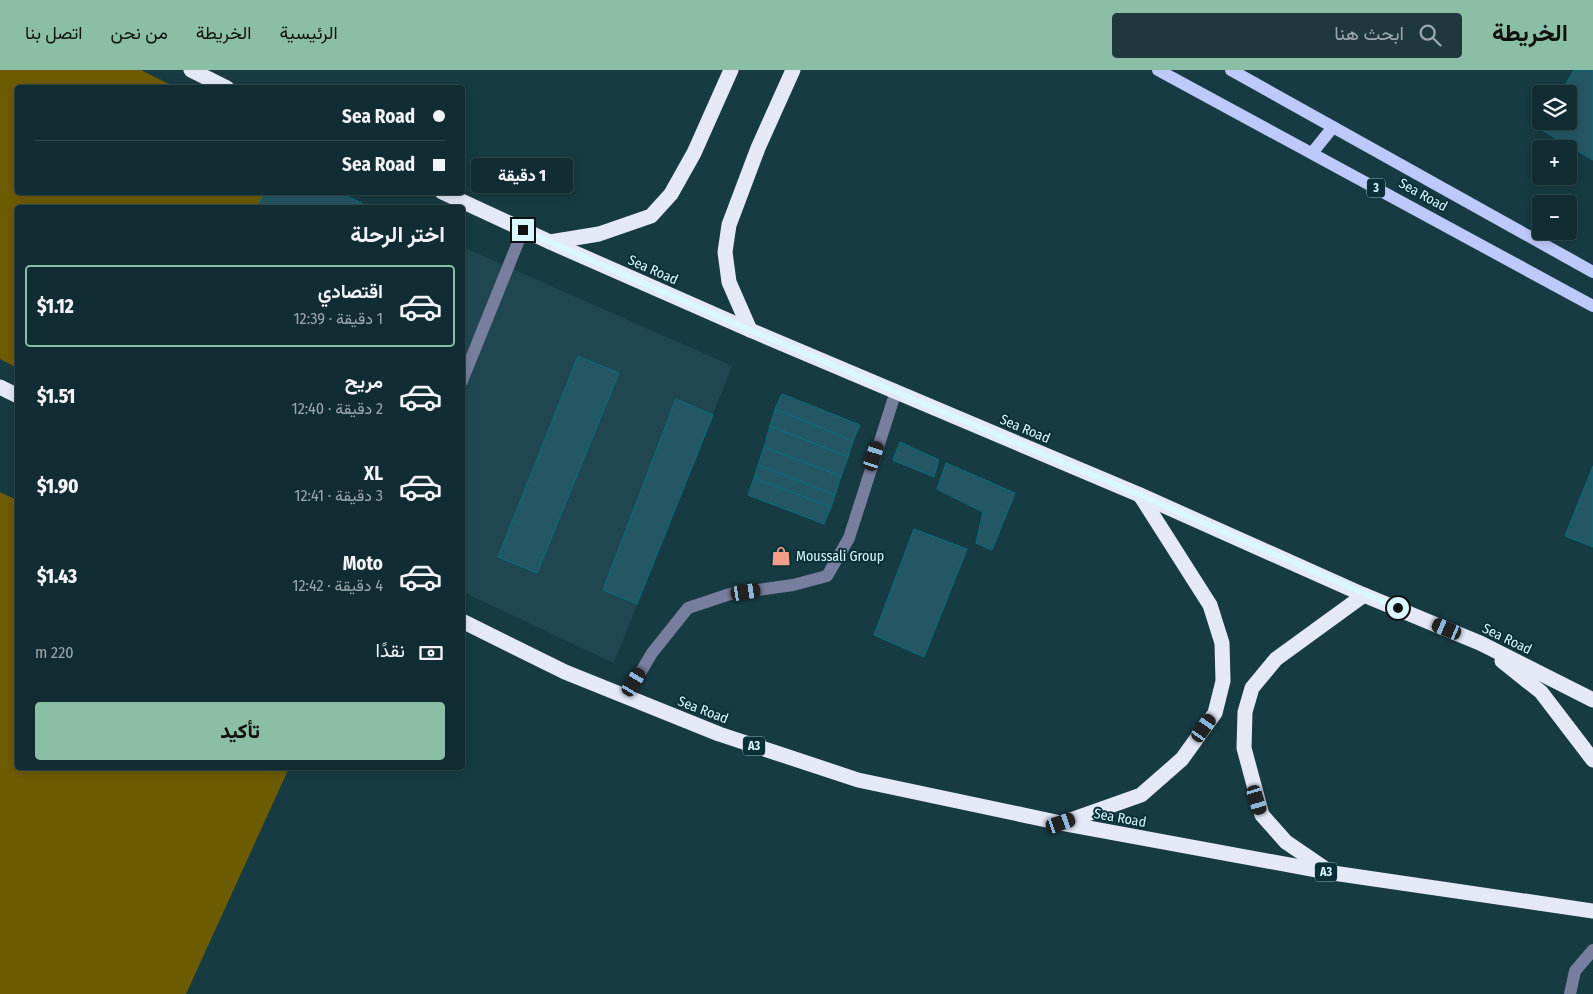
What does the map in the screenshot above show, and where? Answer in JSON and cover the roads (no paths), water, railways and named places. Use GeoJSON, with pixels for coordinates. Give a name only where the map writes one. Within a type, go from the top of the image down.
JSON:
{"type":"FeatureCollection","features":[{"type":"Feature","properties":{"kind":"highway"},"geometry":{"type":"LineString","coordinates":[[191,70],[221,85]]}},
{"type":"Feature","properties":{"kind":"highway"},"geometry":{"type":"LineString","coordinates":[[550,242],[599,234],[651,216],[670,194],[694,153],[731,70]]}},
{"type":"Feature","properties":{"kind":"highway"},"geometry":{"type":"LineString","coordinates":[[750,330],[730,282],[725,252],[729,225],[758,148],[792,70]]}},
{"type":"Feature","properties":{"kind":"highway","name":"Sea Road"},"geometry":{"type":"LineString","coordinates":[[448,195],[750,330],[1140,495],[1364,595],[1480,643],[1593,700]]}},
{"type":"Feature","properties":{"kind":"highway"},"geometry":{"type":"LineString","coordinates":[[0,386],[15,394]]}},
{"type":"Feature","properties":{"kind":"highway"},"geometry":{"type":"LineString","coordinates":[[1061,823],[1141,795],[1182,759],[1215,713],[1223,681],[1222,643],[1210,605],[1140,495]]}},
{"type":"Feature","properties":{"kind":"highway"},"geometry":{"type":"LineString","coordinates":[[1333,874],[1286,842],[1262,815],[1244,748],[1245,712],[1252,688],[1276,659],[1364,595]]}},
{"type":"Feature","properties":{"kind":"highway","name":"Sea Road"},"geometry":{"type":"LineString","coordinates":[[465,622],[565,672],[718,734],[858,780],[1061,823],[1333,874],[1593,911]]}},
{"type":"Feature","properties":{"kind":"highway"},"geometry":{"type":"LineString","coordinates":[[1480,643],[1541,692],[1593,760]]}},
{"type":"Feature","properties":{"kind":"main road","name":"Sea Road"},"geometry":{"type":"LineString","coordinates":[[1158,70],[1593,306]]}},
{"type":"Feature","properties":{"kind":"main road","name":"Sea Road"},"geometry":{"type":"LineString","coordinates":[[1230,70],[1593,272]]}},
{"type":"Feature","properties":{"kind":"main road"},"geometry":{"type":"LineString","coordinates":[[1312,153],[1333,126]]}},
{"type":"Feature","properties":{"kind":"lane"},"geometry":{"type":"LineString","coordinates":[[465,374],[523,230]]}},
{"type":"Feature","properties":{"kind":"lane"},"geometry":{"type":"LineString","coordinates":[[626,697],[652,653],[688,608],[730,594],[793,585],[828,576],[849,538],[896,392]]}},
{"type":"Feature","properties":{"kind":"lane"},"geometry":{"type":"LineString","coordinates":[[1570,994],[1575,971],[1593,950]]}},
{"type":"Feature","properties":{"kind":"place","name":"Moussali Group"},"geometry":{"type":"Point","coordinates":[781,556]}}]}
